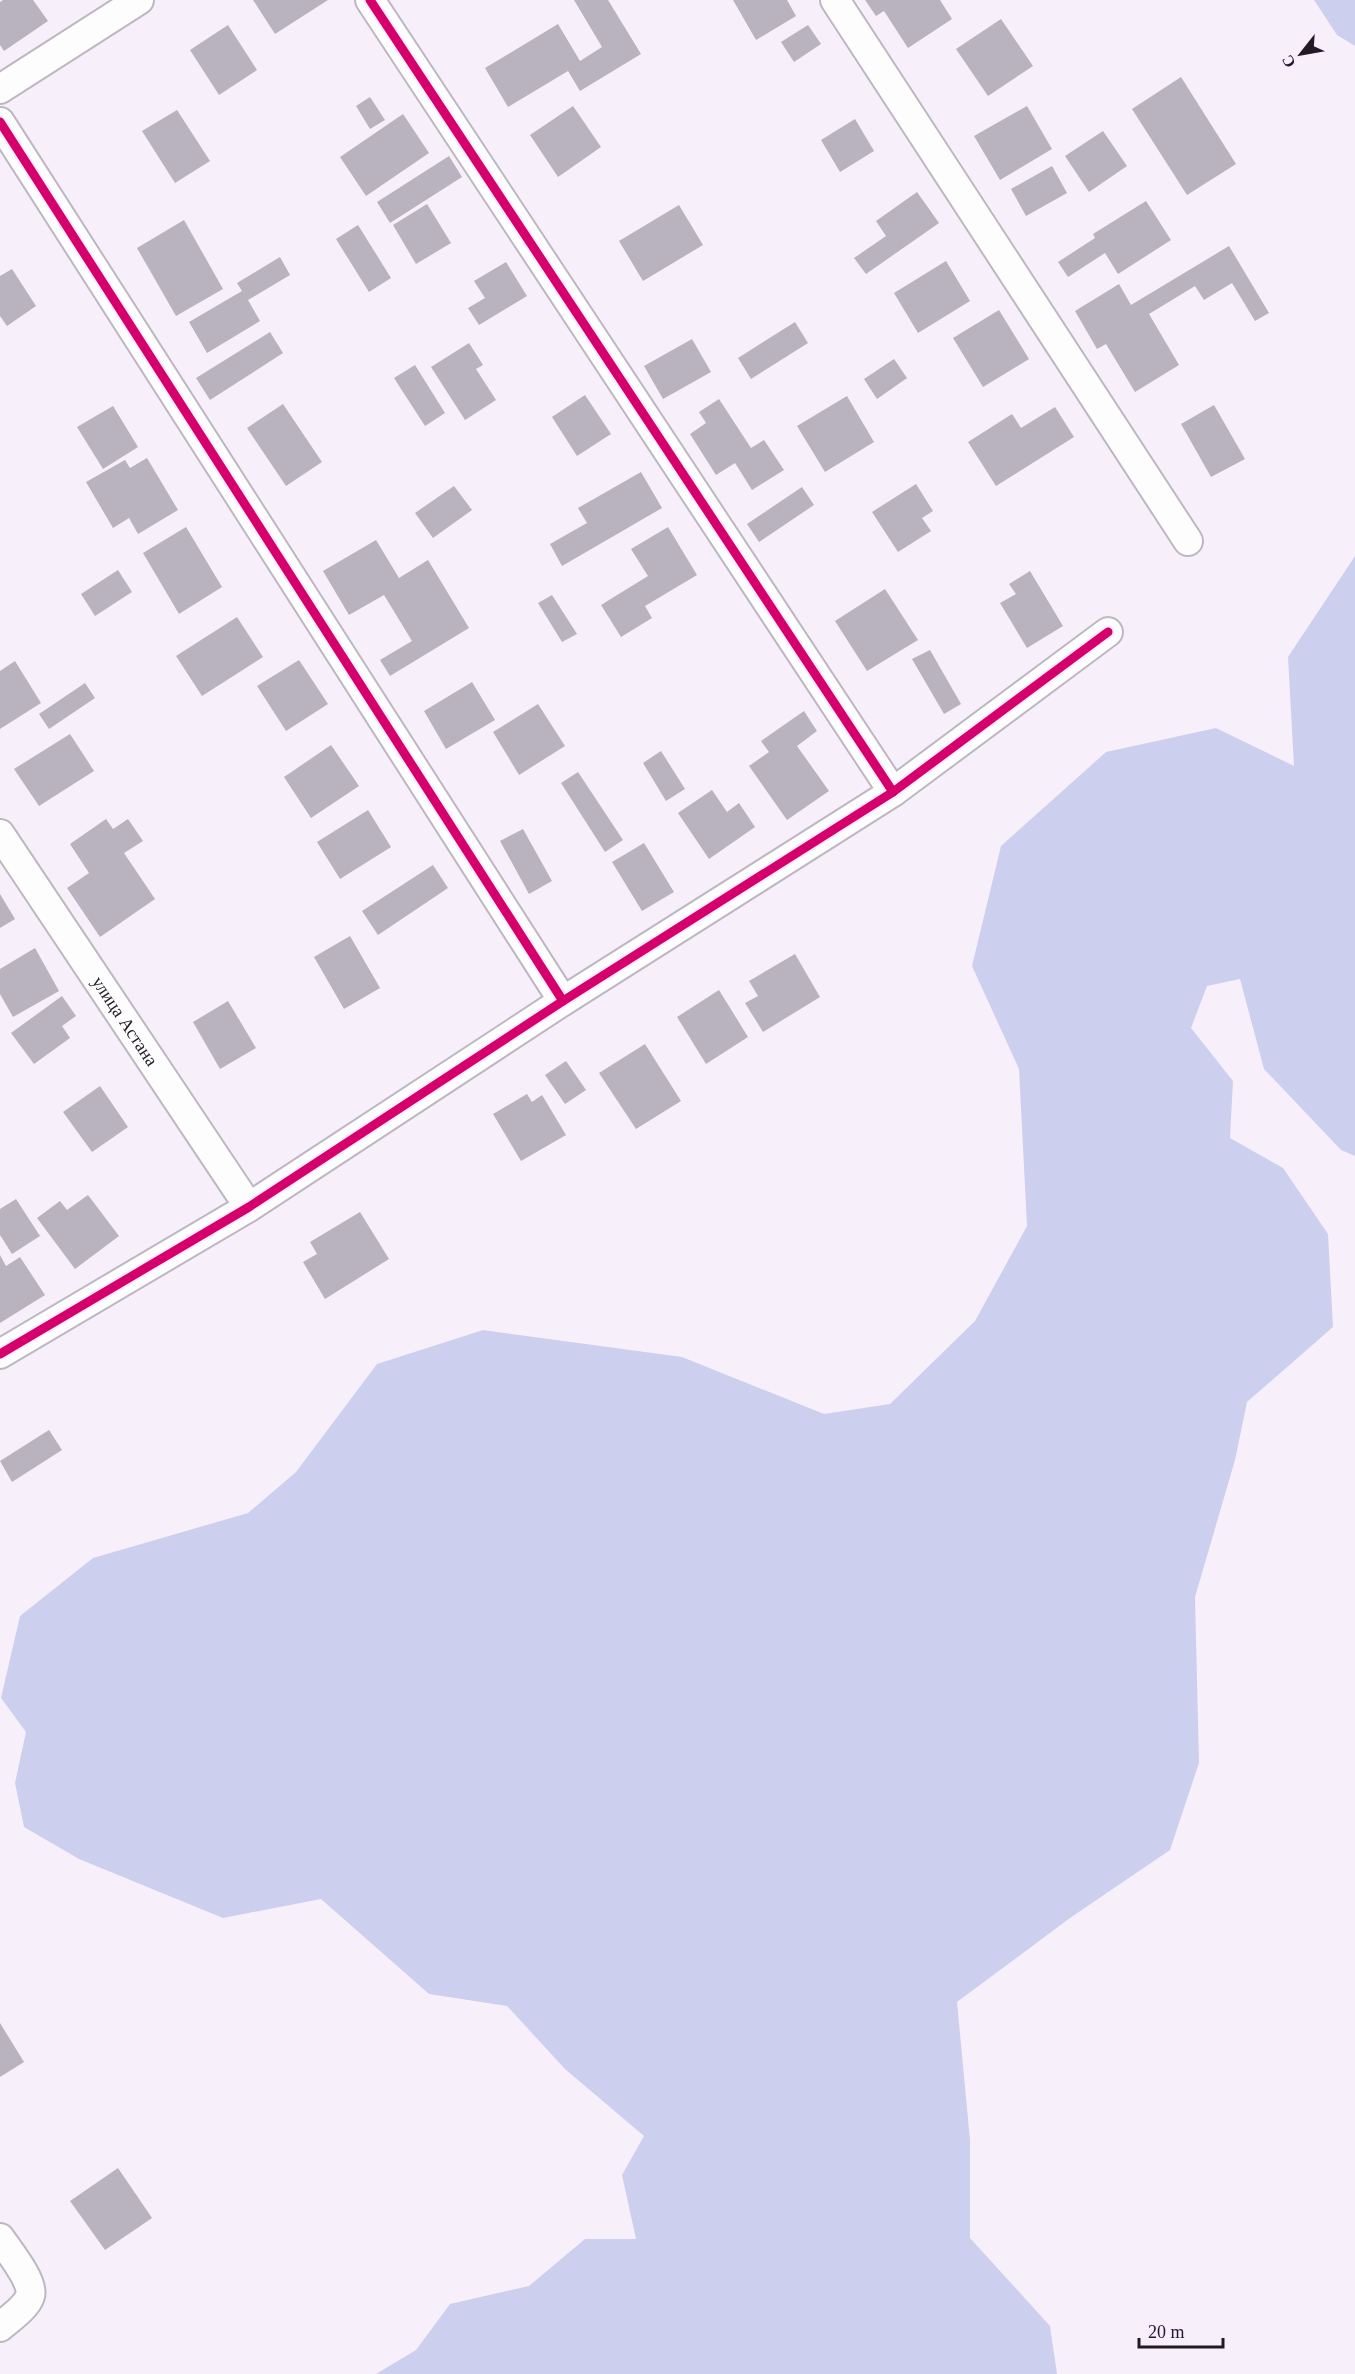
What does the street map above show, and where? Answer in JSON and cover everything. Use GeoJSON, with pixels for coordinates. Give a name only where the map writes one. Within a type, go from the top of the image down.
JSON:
{"type":"FeatureCollection","features":[{"type":"Feature","properties":{"kind":"street"},"geometry":{"type":"LineString","coordinates":[[0,89],[139,0]]}},
{"type":"Feature","properties":{"kind":"street"},"geometry":{"type":"LineString","coordinates":[[370,0],[893,792]]}},
{"type":"Feature","properties":{"kind":"street"},"geometry":{"type":"LineString","coordinates":[[835,0],[1188,541]]}},
{"type":"Feature","properties":{"kind":"street"},"geometry":{"type":"LineString","coordinates":[[0,122],[563,1001]]}},
{"type":"Feature","properties":{"kind":"street"},"geometry":{"type":"LineString","coordinates":[[0,1354],[249,1207],[563,1001],[893,792],[1107,632]]}},
{"type":"Feature","properties":{"kind":"street","name":"улица Астана"},"geometry":{"type":"LineString","coordinates":[[0,834],[249,1207]]}},
{"type":"Feature","properties":{"kind":"street"},"geometry":{"type":"LineString","coordinates":[[0,2238],[31,2286],[30,2296],[26,2302],[0,2327]]}},
{"type":"Feature","properties":{"kind":"water"},"geometry":{"type":"Polygon","coordinates":[[[1314,0],[1355,0],[1355,46],[1337,35],[1314,0]]]}},
{"type":"Feature","properties":{"kind":"water"},"geometry":{"type":"Polygon","coordinates":[[[1355,556],[1355,1156],[1341,1150],[1264,1069],[1240,979],[1207,986],[1191,1028],[1233,1081],[1230,1138],[1283,1168],[1328,1234],[1333,1327],[1247,1402],[1235,1460],[1195,1597],[1199,1763],[1170,1850],[1070,1918],[957,2002],[970,2140],[970,2238],[1050,2326],[1057,2374],[376,2374],[416,2350],[450,2304],[529,2286],[585,2239],[636,2239],[622,2175],[644,2136],[565,2069],[507,2006],[429,1994],[321,1899],[223,1918],[79,1859],[24,1827],[15,1783],[26,1732],[1,1698],[20,1616],[93,1558],[248,1513],[296,1472],[377,1364],[483,1330],[682,1357],[824,1414],[890,1404],[975,1321],[1027,1226],[1019,1069],[972,966],[1001,846],[1106,752],[1216,728],[1294,766],[1288,657],[1355,556]]]}},
{"type":"Feature","properties":{"kind":"building"},"geometry":{"type":"Polygon","coordinates":[[[3,0],[33,0],[48,21],[4,51],[0,45],[0,2],[3,0]]]}},
{"type":"Feature","properties":{"kind":"building"},"geometry":{"type":"Polygon","coordinates":[[[253,0],[328,0],[275,34],[253,0]]]}},
{"type":"Feature","properties":{"kind":"building"},"geometry":{"type":"Polygon","coordinates":[[[574,0],[608,0],[641,54],[580,91],[568,71],[508,107],[485,68],[558,24],[580,61],[602,47],[574,0]]]}},
{"type":"Feature","properties":{"kind":"building"},"geometry":{"type":"Polygon","coordinates":[[[733,0],[787,0],[796,16],[756,40],[733,0]]]}},
{"type":"Feature","properties":{"kind":"building"},"geometry":{"type":"Polygon","coordinates":[[[865,0],[940,0],[952,19],[908,48],[884,11],[876,16],[865,0]]]}},
{"type":"Feature","properties":{"kind":"building"},"geometry":{"type":"Polygon","coordinates":[[[1001,19],[1033,66],[988,96],[956,49],[1001,19]]]}},
{"type":"Feature","properties":{"kind":"building"},"geometry":{"type":"Polygon","coordinates":[[[228,25],[257,70],[219,95],[190,50],[228,25]]]}},
{"type":"Feature","properties":{"kind":"building"},"geometry":{"type":"Polygon","coordinates":[[[808,25],[821,44],[794,62],[781,42],[808,25]]]}},
{"type":"Feature","properties":{"kind":"building"},"geometry":{"type":"Polygon","coordinates":[[[1181,77],[1236,164],[1187,195],[1132,109],[1181,77]]]}},
{"type":"Feature","properties":{"kind":"building"},"geometry":{"type":"Polygon","coordinates":[[[370,97],[385,120],[370,129],[356,106],[370,97]]]}},
{"type":"Feature","properties":{"kind":"building"},"geometry":{"type":"Polygon","coordinates":[[[573,106],[601,147],[558,177],[530,135],[573,106]]]}},
{"type":"Feature","properties":{"kind":"building"},"geometry":{"type":"Polygon","coordinates":[[[1027,106],[1052,149],[1000,180],[974,136],[1027,106]]]}},
{"type":"Feature","properties":{"kind":"building"},"geometry":{"type":"Polygon","coordinates":[[[177,110],[210,161],[175,183],[142,131],[177,110]]]}},
{"type":"Feature","properties":{"kind":"building"},"geometry":{"type":"Polygon","coordinates":[[[403,114],[429,153],[366,196],[340,157],[403,114]]]}},
{"type":"Feature","properties":{"kind":"building"},"geometry":{"type":"Polygon","coordinates":[[[855,119],[874,151],[840,172],[821,140],[855,119]]]}},
{"type":"Feature","properties":{"kind":"building"},"geometry":{"type":"Polygon","coordinates":[[[1103,131],[1127,166],[1089,192],[1065,156],[1103,131]]]}},
{"type":"Feature","properties":{"kind":"building"},"geometry":{"type":"Polygon","coordinates":[[[449,156],[462,177],[390,223],[377,202],[449,156]]]}},
{"type":"Feature","properties":{"kind":"building"},"geometry":{"type":"Polygon","coordinates":[[[1052,166],[1067,193],[1026,216],[1011,189],[1052,166]]]}},
{"type":"Feature","properties":{"kind":"building"},"geometry":{"type":"Polygon","coordinates":[[[917,192],[939,223],[866,274],[854,258],[886,236],[876,221],[917,192]]]}},
{"type":"Feature","properties":{"kind":"building"},"geometry":{"type":"Polygon","coordinates":[[[1146,201],[1171,240],[1118,274],[1105,253],[1068,277],[1058,262],[1095,238],[1093,234],[1146,201]]]}},
{"type":"Feature","properties":{"kind":"building"},"geometry":{"type":"Polygon","coordinates":[[[427,204],[451,243],[416,264],[393,225],[427,204]]]}},
{"type":"Feature","properties":{"kind":"building"},"geometry":{"type":"Polygon","coordinates":[[[679,205],[703,245],[643,281],[619,241],[679,205]]]}},
{"type":"Feature","properties":{"kind":"building"},"geometry":{"type":"Polygon","coordinates":[[[184,220],[223,289],[176,316],[137,248],[184,220]]]}},
{"type":"Feature","properties":{"kind":"building"},"geometry":{"type":"Polygon","coordinates":[[[358,225],[391,278],[369,292],[336,239],[358,225]]]}},
{"type":"Feature","properties":{"kind":"building"},"geometry":{"type":"Polygon","coordinates":[[[1229,246],[1269,313],[1255,321],[1232,283],[1204,300],[1195,286],[1149,314],[1179,365],[1135,392],[1106,344],[1097,349],[1075,311],[1119,284],[1131,305],[1229,246]]]}},
{"type":"Feature","properties":{"kind":"building"},"geometry":{"type":"Polygon","coordinates":[[[280,257],[290,275],[248,300],[260,321],[207,353],[189,322],[242,291],[237,283],[280,257]]]}},
{"type":"Feature","properties":{"kind":"building"},"geometry":{"type":"Polygon","coordinates":[[[946,261],[970,301],[918,333],[894,293],[946,261]]]}},
{"type":"Feature","properties":{"kind":"building"},"geometry":{"type":"Polygon","coordinates":[[[506,262],[527,296],[479,325],[468,308],[485,298],[474,281],[506,262]]]}},
{"type":"Feature","properties":{"kind":"building"},"geometry":{"type":"Polygon","coordinates":[[[12,269],[36,306],[7,326],[0,316],[0,276],[12,269]]]}},
{"type":"Feature","properties":{"kind":"building"},"geometry":{"type":"Polygon","coordinates":[[[999,310],[1029,359],[983,387],[953,338],[999,310]]]}},
{"type":"Feature","properties":{"kind":"building"},"geometry":{"type":"Polygon","coordinates":[[[795,322],[808,343],[751,379],[738,358],[795,322]]]}},
{"type":"Feature","properties":{"kind":"building"},"geometry":{"type":"Polygon","coordinates":[[[270,332],[283,353],[210,400],[196,378],[270,332]]]}},
{"type":"Feature","properties":{"kind":"building"},"geometry":{"type":"Polygon","coordinates":[[[692,339],[711,372],[663,399],[644,366],[692,339]]]}},
{"type":"Feature","properties":{"kind":"building"},"geometry":{"type":"Polygon","coordinates":[[[469,343],[483,365],[476,369],[496,400],[465,420],[431,367],[469,343]]]}},
{"type":"Feature","properties":{"kind":"building"},"geometry":{"type":"Polygon","coordinates":[[[894,359],[907,378],[877,399],[864,379],[894,359]]]}},
{"type":"Feature","properties":{"kind":"building"},"geometry":{"type":"Polygon","coordinates":[[[415,365],[445,413],[425,426],[394,378],[415,365]]]}},
{"type":"Feature","properties":{"kind":"building"},"geometry":{"type":"Polygon","coordinates":[[[585,395],[611,434],[577,456],[552,417],[585,395]]]}},
{"type":"Feature","properties":{"kind":"building"},"geometry":{"type":"Polygon","coordinates":[[[847,396],[874,442],[825,472],[797,426],[847,396]]]}},
{"type":"Feature","properties":{"kind":"building"},"geometry":{"type":"Polygon","coordinates":[[[719,399],[751,448],[764,440],[784,470],[752,490],[735,463],[716,475],[690,434],[706,423],[699,412],[719,399]]]}},
{"type":"Feature","properties":{"kind":"building"},"geometry":{"type":"Polygon","coordinates":[[[283,404],[322,462],[286,486],[247,428],[283,404]]]}},
{"type":"Feature","properties":{"kind":"building"},"geometry":{"type":"Polygon","coordinates":[[[1214,405],[1245,459],[1211,477],[1181,424],[1214,405]]]}},
{"type":"Feature","properties":{"kind":"building"},"geometry":{"type":"Polygon","coordinates":[[[113,406],[138,447],[103,469],[77,427],[113,406]]]}},
{"type":"Feature","properties":{"kind":"building"},"geometry":{"type":"Polygon","coordinates":[[[1055,407],[1074,437],[996,486],[968,442],[1012,414],[1021,428],[1055,407]]]}},
{"type":"Feature","properties":{"kind":"building"},"geometry":{"type":"Polygon","coordinates":[[[147,458],[178,510],[138,534],[129,518],[113,528],[86,482],[125,460],[130,468],[147,458]]]}},
{"type":"Feature","properties":{"kind":"building"},"geometry":{"type":"Polygon","coordinates":[[[641,472],[662,508],[562,566],[550,544],[587,523],[578,508],[641,472]]]}},
{"type":"Feature","properties":{"kind":"building"},"geometry":{"type":"Polygon","coordinates":[[[916,484],[933,511],[922,518],[931,531],[898,552],[872,512],[916,484]]]}},
{"type":"Feature","properties":{"kind":"building"},"geometry":{"type":"Polygon","coordinates":[[[454,486],[472,510],[433,538],[415,513],[454,486]]]}},
{"type":"Feature","properties":{"kind":"building"},"geometry":{"type":"Polygon","coordinates":[[[802,487],[814,505],[759,542],[747,524],[802,487]]]}},
{"type":"Feature","properties":{"kind":"building"},"geometry":{"type":"Polygon","coordinates":[[[186,527],[222,587],[179,614],[143,553],[186,527]]]}},
{"type":"Feature","properties":{"kind":"building"},"geometry":{"type":"Polygon","coordinates":[[[668,527],[697,575],[645,606],[652,618],[621,637],[601,605],[648,576],[631,549],[668,527]]]}},
{"type":"Feature","properties":{"kind":"building"},"geometry":{"type":"Polygon","coordinates":[[[376,540],[399,578],[428,560],[469,628],[390,676],[380,660],[412,641],[384,595],[349,615],[323,571],[376,540]]]}},
{"type":"Feature","properties":{"kind":"building"},"geometry":{"type":"Polygon","coordinates":[[[118,570],[132,592],[95,616],[81,594],[118,570]]]}},
{"type":"Feature","properties":{"kind":"building"},"geometry":{"type":"Polygon","coordinates":[[[1030,571],[1063,626],[1027,648],[1000,603],[1016,594],[1009,584],[1030,571]]]}},
{"type":"Feature","properties":{"kind":"building"},"geometry":{"type":"Polygon","coordinates":[[[885,589],[918,640],[867,671],[835,621],[885,589]]]}},
{"type":"Feature","properties":{"kind":"building"},"geometry":{"type":"Polygon","coordinates":[[[552,595],[577,634],[562,642],[538,603],[552,595]]]}},
{"type":"Feature","properties":{"kind":"building"},"geometry":{"type":"Polygon","coordinates":[[[237,617],[263,657],[202,696],[176,656],[237,617]]]}},
{"type":"Feature","properties":{"kind":"building"},"geometry":{"type":"Polygon","coordinates":[[[930,650],[961,704],[944,714],[912,659],[930,650]]]}},
{"type":"Feature","properties":{"kind":"building"},"geometry":{"type":"Polygon","coordinates":[[[299,660],[328,704],[286,731],[257,686],[299,660]]]}},
{"type":"Feature","properties":{"kind":"building"},"geometry":{"type":"Polygon","coordinates":[[[15,661],[41,703],[0,729],[0,671],[15,661]]]}},
{"type":"Feature","properties":{"kind":"building"},"geometry":{"type":"Polygon","coordinates":[[[472,682],[495,720],[446,749],[424,711],[472,682]]]}},
{"type":"Feature","properties":{"kind":"building"},"geometry":{"type":"Polygon","coordinates":[[[85,683],[95,698],[49,729],[39,714],[85,683]]]}},
{"type":"Feature","properties":{"kind":"building"},"geometry":{"type":"Polygon","coordinates":[[[538,704],[565,746],[519,775],[493,732],[538,704]]]}},
{"type":"Feature","properties":{"kind":"building"},"geometry":{"type":"Polygon","coordinates":[[[804,711],[817,731],[797,746],[829,791],[787,820],[749,766],[769,752],[761,741],[804,711]]]}},
{"type":"Feature","properties":{"kind":"building"},"geometry":{"type":"Polygon","coordinates":[[[70,734],[94,771],[39,806],[14,769],[70,734]]]}},
{"type":"Feature","properties":{"kind":"building"},"geometry":{"type":"Polygon","coordinates":[[[331,745],[359,786],[311,818],[284,777],[331,745]]]}},
{"type":"Feature","properties":{"kind":"building"},"geometry":{"type":"Polygon","coordinates":[[[661,751],[685,789],[666,801],[643,763],[661,751]]]}},
{"type":"Feature","properties":{"kind":"building"},"geometry":{"type":"Polygon","coordinates":[[[578,772],[623,840],[605,852],[561,783],[578,772]]]}},
{"type":"Feature","properties":{"kind":"building"},"geometry":{"type":"Polygon","coordinates":[[[712,790],[727,812],[739,803],[755,827],[709,859],[678,813],[712,790]]]}},
{"type":"Feature","properties":{"kind":"building"},"geometry":{"type":"Polygon","coordinates":[[[368,810],[391,847],[340,879],[317,842],[368,810]]]}},
{"type":"Feature","properties":{"kind":"building"},"geometry":{"type":"Polygon","coordinates":[[[106,819],[113,829],[128,819],[143,841],[124,853],[155,899],[100,937],[67,888],[89,873],[70,844],[106,819]]]}},
{"type":"Feature","properties":{"kind":"building"},"geometry":{"type":"Polygon","coordinates":[[[523,829],[552,881],[529,894],[500,841],[523,829]]]}},
{"type":"Feature","properties":{"kind":"building"},"geometry":{"type":"Polygon","coordinates":[[[644,843],[674,892],[642,911],[612,862],[644,843]]]}},
{"type":"Feature","properties":{"kind":"building"},"geometry":{"type":"Polygon","coordinates":[[[433,865],[448,888],[378,935],[362,911],[433,865]]]}},
{"type":"Feature","properties":{"kind":"building"},"geometry":{"type":"Polygon","coordinates":[[[0,894],[15,919],[0,928],[0,894]]]}},
{"type":"Feature","properties":{"kind":"building"},"geometry":{"type":"Polygon","coordinates":[[[350,936],[380,988],[344,1009],[314,957],[350,936]]]}},
{"type":"Feature","properties":{"kind":"building"},"geometry":{"type":"Polygon","coordinates":[[[35,948],[59,991],[13,1017],[0,994],[0,969],[35,948]]]}},
{"type":"Feature","properties":{"kind":"building"},"geometry":{"type":"Polygon","coordinates":[[[795,954],[820,997],[763,1032],[745,1003],[758,996],[749,981],[795,954]]]}},
{"type":"Feature","properties":{"kind":"building"},"geometry":{"type":"Polygon","coordinates":[[[719,990],[748,1037],[706,1064],[677,1017],[719,990]]]}},
{"type":"Feature","properties":{"kind":"building"},"geometry":{"type":"Polygon","coordinates":[[[62,996],[76,1016],[62,1026],[70,1038],[34,1064],[11,1033],[62,996]]]}},
{"type":"Feature","properties":{"kind":"building"},"geometry":{"type":"Polygon","coordinates":[[[228,1001],[256,1048],[220,1069],[193,1022],[228,1001]]]}},
{"type":"Feature","properties":{"kind":"building"},"geometry":{"type":"Polygon","coordinates":[[[645,1044],[681,1101],[636,1129],[599,1073],[645,1044]]]}},
{"type":"Feature","properties":{"kind":"building"},"geometry":{"type":"Polygon","coordinates":[[[566,1061],[586,1090],[565,1104],[545,1075],[566,1061]]]}},
{"type":"Feature","properties":{"kind":"building"},"geometry":{"type":"Polygon","coordinates":[[[100,1086],[128,1127],[92,1152],[63,1112],[100,1086]]]}},
{"type":"Feature","properties":{"kind":"building"},"geometry":{"type":"Polygon","coordinates":[[[527,1094],[532,1102],[542,1095],[566,1135],[521,1161],[493,1114],[527,1094]]]}},
{"type":"Feature","properties":{"kind":"building"},"geometry":{"type":"Polygon","coordinates":[[[88,1195],[119,1236],[75,1269],[37,1218],[60,1201],[67,1210],[88,1195]]]}},
{"type":"Feature","properties":{"kind":"building"},"geometry":{"type":"Polygon","coordinates":[[[16,1199],[40,1236],[12,1254],[0,1235],[0,1209],[16,1199]]]}},
{"type":"Feature","properties":{"kind":"building"},"geometry":{"type":"Polygon","coordinates":[[[360,1212],[389,1259],[325,1299],[303,1262],[317,1254],[310,1242],[360,1212]]]}},
{"type":"Feature","properties":{"kind":"building"},"geometry":{"type":"Polygon","coordinates":[[[0,1255],[6,1266],[20,1257],[45,1295],[0,1323],[0,1255]]]}},
{"type":"Feature","properties":{"kind":"building"},"geometry":{"type":"Polygon","coordinates":[[[49,1430],[62,1450],[12,1482],[0,1461],[49,1430]]]}},
{"type":"Feature","properties":{"kind":"building"},"geometry":{"type":"Polygon","coordinates":[[[0,2023],[24,2062],[0,2077],[0,2023]]]}},
{"type":"Feature","properties":{"kind":"building"},"geometry":{"type":"Polygon","coordinates":[[[118,2168],[152,2218],[105,2250],[70,2201],[118,2168]]]}},
{"type":"Feature","properties":{"kind":"cycle path"},"geometry":{"type":"LineString","coordinates":[[370,0],[893,792]]}},
{"type":"Feature","properties":{"kind":"cycle path"},"geometry":{"type":"LineString","coordinates":[[0,122],[563,1001]]}},
{"type":"Feature","properties":{"kind":"cycle path"},"geometry":{"type":"LineString","coordinates":[[0,1354],[249,1207],[563,1001],[893,792],[1108,632]]}}]}
